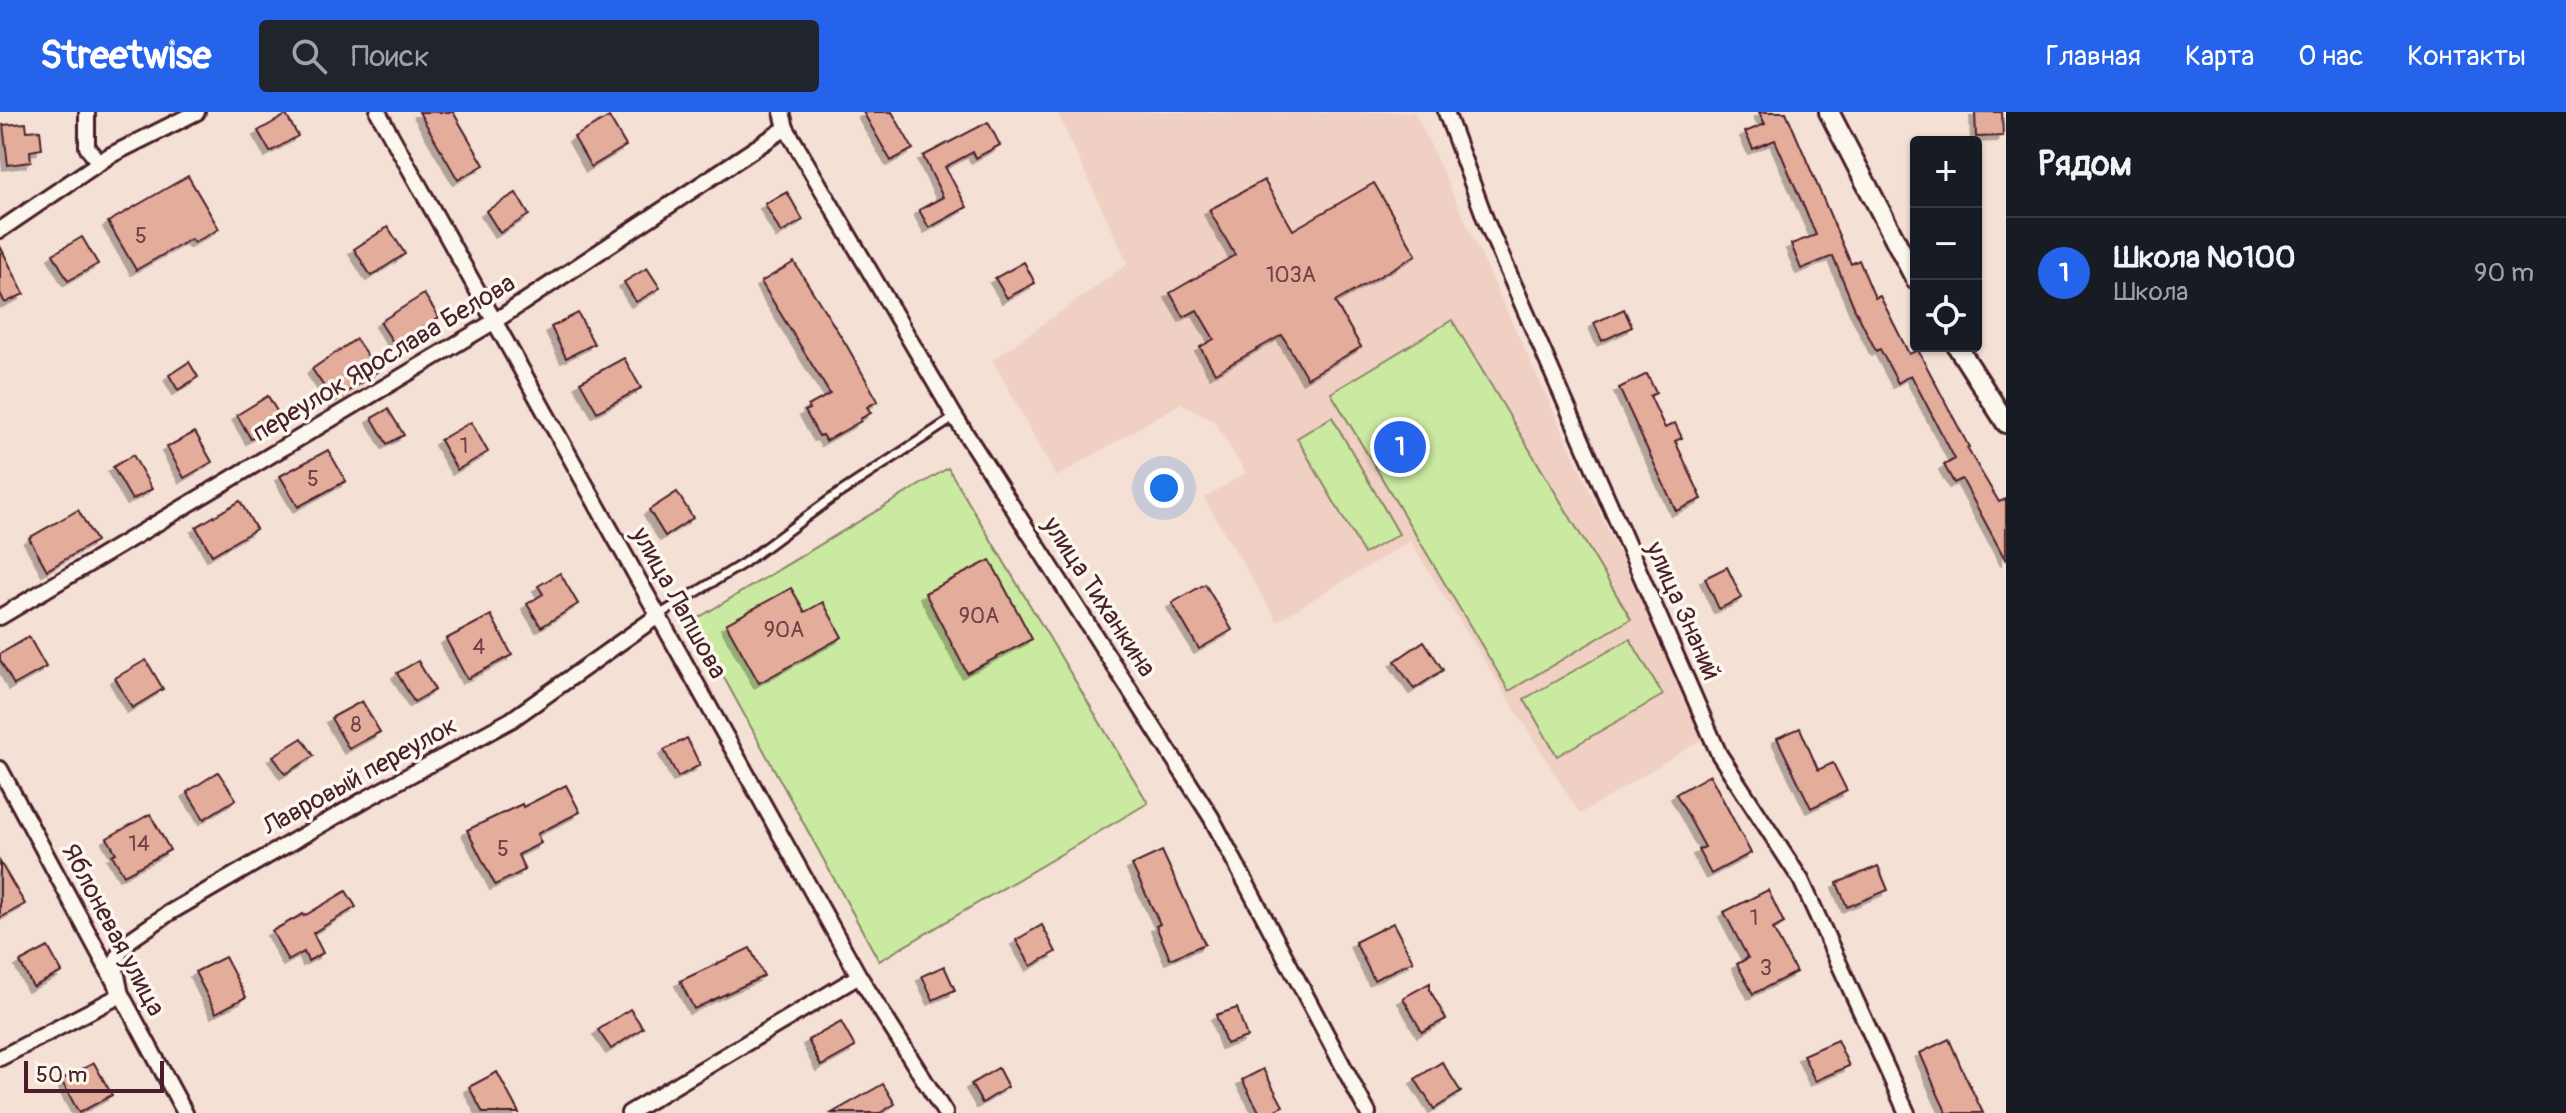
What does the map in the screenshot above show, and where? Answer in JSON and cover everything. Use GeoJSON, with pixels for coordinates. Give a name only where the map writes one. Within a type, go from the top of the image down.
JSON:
{"type":"FeatureCollection","features":[{"type":"Feature","properties":{"kind":"street"},"geometry":{"type":"LineString","coordinates":[[87,112],[87,147],[99,163]]}},
{"type":"Feature","properties":{"kind":"street"},"geometry":{"type":"LineString","coordinates":[[0,230],[99,163],[197,112]]}},
{"type":"Feature","properties":{"kind":"street","name":"улица Лапшова"},"geometry":{"type":"LineString","coordinates":[[378,112],[859,976],[945,1113]]}},
{"type":"Feature","properties":{"kind":"street","name":"улица Тиханкина"},"geometry":{"type":"LineString","coordinates":[[782,112],[786,128],[955,417],[1211,817],[1368,1113]]}},
{"type":"Feature","properties":{"kind":"street","name":"улица Знаний"},"geometry":{"type":"LineString","coordinates":[[1446,112],[1486,221],[1719,754],[1801,880],[1907,1113]]}},
{"type":"Feature","properties":{"kind":"street"},"geometry":{"type":"LineString","coordinates":[[1829,112],[1910,268]]}},
{"type":"Feature","properties":{"kind":"street","name":"переулок Ярослава Белова"},"geometry":{"type":"LineString","coordinates":[[0,617],[495,321],[786,128]]}},
{"type":"Feature","properties":{"kind":"street"},"geometry":{"type":"LineString","coordinates":[[1961,352],[2006,423]]}},
{"type":"Feature","properties":{"kind":"street","name":"Лавровый переулок"},"geometry":{"type":"LineString","coordinates":[[121,995],[115,965],[120,952],[130,940],[169,913],[364,800],[511,720],[659,615]]}},
{"type":"Feature","properties":{"kind":"street","name":"Яблоневая улица"},"geometry":{"type":"LineString","coordinates":[[0,769],[185,1113]]}},
{"type":"Feature","properties":{"kind":"street"},"geometry":{"type":"LineString","coordinates":[[629,1113],[859,976]]}},
{"type":"Feature","properties":{"kind":"street"},"geometry":{"type":"LineString","coordinates":[[0,1058],[121,995]]}},
{"type":"Feature","properties":{"kind":"lane"},"geometry":{"type":"LineString","coordinates":[[659,615],[744,563],[832,498],[955,417]]}},
{"type":"Feature","properties":{"kind":"shaded area"},"geometry":{"type":"Polygon","coordinates":[[[1057,112],[1415,112],[1704,738],[1580,814],[1410,541],[1277,621],[1204,498],[1246,473],[1214,421],[1181,403],[1056,477],[993,360],[1128,264],[1057,112]]]}},
{"type":"Feature","properties":{"kind":"green space"},"geometry":{"type":"Polygon","coordinates":[[[1452,320],[1631,619],[1509,691],[1331,393],[1452,320]]]}},
{"type":"Feature","properties":{"kind":"green space"},"geometry":{"type":"Polygon","coordinates":[[[1332,417],[1399,534],[1364,554],[1297,438],[1332,417]]]}},
{"type":"Feature","properties":{"kind":"green space"},"geometry":{"type":"Polygon","coordinates":[[[948,468],[1148,803],[879,961],[693,621],[948,468]]]}},
{"type":"Feature","properties":{"kind":"green space"},"geometry":{"type":"Polygon","coordinates":[[[1630,639],[1663,695],[1557,756],[1524,699],[1630,639]]]}},
{"type":"Feature","properties":{"kind":"building"},"geometry":{"type":"Polygon","coordinates":[[[419,112],[453,112],[484,165],[458,180],[419,112]]]}},
{"type":"Feature","properties":{"kind":"building"},"geometry":{"type":"Polygon","coordinates":[[[863,112],[892,112],[913,149],[891,161],[863,112]]]}},
{"type":"Feature","properties":{"kind":"building"},"geometry":{"type":"Polygon","coordinates":[[[1759,112],[1786,112],[1851,264],[1859,260],[1875,298],[1880,296],[1909,354],[1919,352],[1967,448],[1999,502],[2006,499],[2006,561],[1962,479],[1954,483],[1944,465],[1955,459],[1911,375],[1898,383],[1880,349],[1876,351],[1833,256],[1801,269],[1791,244],[1816,235],[1775,140],[1753,149],[1745,132],[1765,124],[1759,112]]]}},
{"type":"Feature","properties":{"kind":"building"},"geometry":{"type":"Polygon","coordinates":[[[1975,112],[2002,112],[2003,136],[1976,136],[1975,112]]]}},
{"type":"Feature","properties":{"kind":"building"},"geometry":{"type":"Polygon","coordinates":[[[286,115],[298,136],[270,152],[258,131],[286,115]]]}},
{"type":"Feature","properties":{"kind":"building"},"geometry":{"type":"Polygon","coordinates":[[[609,117],[626,146],[591,167],[574,137],[609,117]]]}},
{"type":"Feature","properties":{"kind":"building"},"geometry":{"type":"Polygon","coordinates":[[[988,122],[1000,145],[976,158],[973,152],[945,167],[967,207],[929,228],[919,210],[943,197],[923,156],[988,122]]]}},
{"type":"Feature","properties":{"kind":"building"},"geometry":{"type":"Polygon","coordinates":[[[26,123],[27,131],[40,130],[42,149],[30,151],[31,162],[8,165],[3,125],[26,123]]]}},
{"type":"Feature","properties":{"kind":"building"},"geometry":{"type":"Polygon","coordinates":[[[188,176],[219,229],[194,243],[191,239],[136,270],[108,222],[188,176]]]}},
{"type":"Feature","properties":{"kind":"building"},"geometry":{"type":"Polygon","coordinates":[[[1264,180],[1293,230],[1374,183],[1416,255],[1335,302],[1361,347],[1307,378],[1282,335],[1215,373],[1200,347],[1214,339],[1197,310],[1184,317],[1170,293],[1235,255],[1209,210],[1264,180]]]}},
{"type":"Feature","properties":{"kind":"building"},"geometry":{"type":"Polygon","coordinates":[[[787,192],[803,220],[781,233],[765,204],[787,192]]]}},
{"type":"Feature","properties":{"kind":"building"},"geometry":{"type":"Polygon","coordinates":[[[516,193],[529,215],[500,233],[486,211],[516,193]]]}},
{"type":"Feature","properties":{"kind":"building"},"geometry":{"type":"Polygon","coordinates":[[[388,227],[405,254],[371,276],[354,249],[388,227]]]}},
{"type":"Feature","properties":{"kind":"building"},"geometry":{"type":"Polygon","coordinates":[[[82,237],[98,264],[68,281],[53,254],[82,237]]]}},
{"type":"Feature","properties":{"kind":"building"},"geometry":{"type":"Polygon","coordinates":[[[0,246],[24,294],[5,303],[0,293],[0,246]]]}},
{"type":"Feature","properties":{"kind":"building"},"geometry":{"type":"Polygon","coordinates":[[[794,262],[878,401],[867,407],[871,413],[861,421],[826,441],[822,435],[819,436],[805,411],[809,409],[808,406],[830,394],[761,282],[794,262]]]}},
{"type":"Feature","properties":{"kind":"building"},"geometry":{"type":"Polygon","coordinates":[[[1024,262],[1035,283],[1007,298],[995,278],[1024,262]]]}},
{"type":"Feature","properties":{"kind":"building"},"geometry":{"type":"Polygon","coordinates":[[[647,268],[660,288],[636,302],[624,282],[647,268]]]}},
{"type":"Feature","properties":{"kind":"building"},"geometry":{"type":"Polygon","coordinates":[[[424,294],[439,317],[395,345],[380,322],[424,294]]]}},
{"type":"Feature","properties":{"kind":"building"},"geometry":{"type":"Polygon","coordinates":[[[1624,309],[1632,327],[1602,341],[1594,323],[1624,309]]]}},
{"type":"Feature","properties":{"kind":"building"},"geometry":{"type":"Polygon","coordinates":[[[578,313],[594,344],[566,358],[551,327],[578,313]]]}},
{"type":"Feature","properties":{"kind":"building"},"geometry":{"type":"Polygon","coordinates":[[[356,339],[378,371],[334,401],[312,369],[356,339]]]}},
{"type":"Feature","properties":{"kind":"building"},"geometry":{"type":"Polygon","coordinates":[[[624,358],[641,388],[597,412],[580,382],[624,358]]]}},
{"type":"Feature","properties":{"kind":"building"},"geometry":{"type":"Polygon","coordinates":[[[189,362],[198,377],[178,390],[169,375],[189,362]]]}},
{"type":"Feature","properties":{"kind":"building"},"geometry":{"type":"Polygon","coordinates":[[[1647,374],[1656,393],[1650,396],[1665,428],[1675,423],[1682,438],[1675,441],[1702,499],[1676,511],[1619,388],[1647,374]]]}},
{"type":"Feature","properties":{"kind":"building"},"geometry":{"type":"Polygon","coordinates":[[[268,396],[282,420],[251,439],[237,415],[268,396]]]}},
{"type":"Feature","properties":{"kind":"building"},"geometry":{"type":"Polygon","coordinates":[[[388,409],[404,435],[387,444],[372,418],[388,409]]]}},
{"type":"Feature","properties":{"kind":"building"},"geometry":{"type":"Polygon","coordinates":[[[471,422],[488,452],[457,470],[440,440],[471,422]]]}},
{"type":"Feature","properties":{"kind":"building"},"geometry":{"type":"Polygon","coordinates":[[[195,432],[212,462],[184,478],[167,447],[195,432]]]}},
{"type":"Feature","properties":{"kind":"building"},"geometry":{"type":"Polygon","coordinates":[[[328,450],[346,481],[298,507],[280,476],[328,450]]]}},
{"type":"Feature","properties":{"kind":"building"},"geometry":{"type":"Polygon","coordinates":[[[133,455],[152,489],[132,500],[113,467],[133,455]]]}},
{"type":"Feature","properties":{"kind":"building"},"geometry":{"type":"Polygon","coordinates":[[[677,492],[693,518],[665,536],[649,510],[677,492]]]}},
{"type":"Feature","properties":{"kind":"building"},"geometry":{"type":"Polygon","coordinates":[[[240,501],[256,529],[212,555],[196,527],[240,501]]]}},
{"type":"Feature","properties":{"kind":"building"},"geometry":{"type":"Polygon","coordinates":[[[78,510],[96,541],[47,570],[29,538],[78,510]]]}},
{"type":"Feature","properties":{"kind":"building"},"geometry":{"type":"Polygon","coordinates":[[[990,560],[1032,639],[967,673],[925,593],[990,560]]]}},
{"type":"Feature","properties":{"kind":"building"},"geometry":{"type":"Polygon","coordinates":[[[1727,567],[1742,598],[1719,609],[1705,578],[1727,567]]]}},
{"type":"Feature","properties":{"kind":"building"},"geometry":{"type":"Polygon","coordinates":[[[560,573],[578,604],[541,627],[527,604],[543,594],[538,586],[560,573]]]}},
{"type":"Feature","properties":{"kind":"building"},"geometry":{"type":"Polygon","coordinates":[[[1205,584],[1232,630],[1199,649],[1172,603],[1205,584]]]}},
{"type":"Feature","properties":{"kind":"building"},"geometry":{"type":"Polygon","coordinates":[[[791,588],[805,612],[823,602],[842,637],[759,683],[726,624],[791,588]]]}},
{"type":"Feature","properties":{"kind":"building"},"geometry":{"type":"Polygon","coordinates":[[[491,615],[512,655],[467,679],[446,639],[491,615]]]}},
{"type":"Feature","properties":{"kind":"building"},"geometry":{"type":"Polygon","coordinates":[[[29,637],[46,667],[14,685],[0,660],[0,654],[29,637]]]}},
{"type":"Feature","properties":{"kind":"building"},"geometry":{"type":"Polygon","coordinates":[[[1424,641],[1443,670],[1414,689],[1395,661],[1424,641]]]}},
{"type":"Feature","properties":{"kind":"building"},"geometry":{"type":"Polygon","coordinates":[[[146,660],[163,689],[132,708],[115,678],[146,660]]]}},
{"type":"Feature","properties":{"kind":"building"},"geometry":{"type":"Polygon","coordinates":[[[418,661],[435,690],[414,702],[397,673],[418,661]]]}},
{"type":"Feature","properties":{"kind":"building"},"geometry":{"type":"Polygon","coordinates":[[[362,701],[380,732],[349,749],[331,718],[362,701]]]}},
{"type":"Feature","properties":{"kind":"building"},"geometry":{"type":"Polygon","coordinates":[[[1800,728],[1818,770],[1833,763],[1847,791],[1811,808],[1777,738],[1800,728]]]}},
{"type":"Feature","properties":{"kind":"building"},"geometry":{"type":"Polygon","coordinates":[[[302,738],[314,756],[285,774],[273,756],[302,738]]]}},
{"type":"Feature","properties":{"kind":"building"},"geometry":{"type":"Polygon","coordinates":[[[687,738],[700,765],[678,777],[664,750],[687,738]]]}},
{"type":"Feature","properties":{"kind":"building"},"geometry":{"type":"Polygon","coordinates":[[[218,772],[236,799],[204,819],[187,792],[218,772]]]}},
{"type":"Feature","properties":{"kind":"building"},"geometry":{"type":"Polygon","coordinates":[[[1710,775],[1751,853],[1711,874],[1698,850],[1705,847],[1676,794],[1710,775]]]}},
{"type":"Feature","properties":{"kind":"building"},"geometry":{"type":"Polygon","coordinates":[[[566,785],[580,812],[537,834],[541,843],[518,855],[525,870],[495,885],[467,830],[566,785]]]}},
{"type":"Feature","properties":{"kind":"building"},"geometry":{"type":"Polygon","coordinates":[[[150,814],[170,850],[124,875],[112,855],[116,853],[107,838],[150,814]]]}},
{"type":"Feature","properties":{"kind":"building"},"geometry":{"type":"Polygon","coordinates":[[[1162,851],[1205,944],[1170,959],[1156,926],[1160,924],[1132,865],[1162,851]]]}},
{"type":"Feature","properties":{"kind":"building"},"geometry":{"type":"Polygon","coordinates":[[[0,862],[25,904],[0,918],[0,862]]]}},
{"type":"Feature","properties":{"kind":"building"},"geometry":{"type":"Polygon","coordinates":[[[1878,866],[1888,890],[1847,907],[1837,883],[1878,866]]]}},
{"type":"Feature","properties":{"kind":"building"},"geometry":{"type":"Polygon","coordinates":[[[1768,890],[1784,923],[1773,929],[1796,972],[1753,994],[1737,964],[1748,958],[1724,912],[1768,890]]]}},
{"type":"Feature","properties":{"kind":"building"},"geometry":{"type":"Polygon","coordinates":[[[346,891],[356,907],[313,933],[323,953],[308,961],[304,952],[288,961],[272,931],[346,891]]]}},
{"type":"Feature","properties":{"kind":"building"},"geometry":{"type":"Polygon","coordinates":[[[1393,923],[1413,961],[1374,980],[1355,942],[1393,923]]]}},
{"type":"Feature","properties":{"kind":"building"},"geometry":{"type":"Polygon","coordinates":[[[1042,925],[1056,952],[1031,966],[1016,940],[1042,925]]]}},
{"type":"Feature","properties":{"kind":"building"},"geometry":{"type":"Polygon","coordinates":[[[48,947],[62,972],[33,987],[20,962],[48,947]]]}},
{"type":"Feature","properties":{"kind":"building"},"geometry":{"type":"Polygon","coordinates":[[[750,948],[764,976],[694,1009],[680,981],[750,948]]]}},
{"type":"Feature","properties":{"kind":"building"},"geometry":{"type":"Polygon","coordinates":[[[225,957],[246,997],[216,1013],[195,972],[225,957]]]}},
{"type":"Feature","properties":{"kind":"building"},"geometry":{"type":"Polygon","coordinates":[[[944,966],[955,990],[933,1000],[922,976],[944,966]]]}},
{"type":"Feature","properties":{"kind":"building"},"geometry":{"type":"Polygon","coordinates":[[[1430,983],[1430,990],[1446,1019],[1422,1032],[1403,998],[1430,983]]]}},
{"type":"Feature","properties":{"kind":"building"},"geometry":{"type":"Polygon","coordinates":[[[1237,1008],[1247,1037],[1226,1044],[1216,1015],[1237,1008]]]}},
{"type":"Feature","properties":{"kind":"building"},"geometry":{"type":"Polygon","coordinates":[[[630,1009],[643,1028],[611,1049],[598,1030],[630,1009]]]}},
{"type":"Feature","properties":{"kind":"building"},"geometry":{"type":"Polygon","coordinates":[[[841,1022],[855,1047],[821,1066],[808,1040],[841,1022]]]}},
{"type":"Feature","properties":{"kind":"building"},"geometry":{"type":"Polygon","coordinates":[[[1949,1039],[1983,1113],[1947,1113],[1940,1099],[1920,1053],[1949,1039]]]}},
{"type":"Feature","properties":{"kind":"building"},"geometry":{"type":"Polygon","coordinates":[[[1837,1040],[1849,1066],[1815,1081],[1803,1055],[1837,1040]]]}},
{"type":"Feature","properties":{"kind":"building"},"geometry":{"type":"Polygon","coordinates":[[[1442,1062],[1461,1092],[1434,1109],[1415,1079],[1442,1062]]]}},
{"type":"Feature","properties":{"kind":"building"},"geometry":{"type":"Polygon","coordinates":[[[94,1063],[112,1095],[79,1113],[61,1080],[94,1063]]]}},
{"type":"Feature","properties":{"kind":"building"},"geometry":{"type":"Polygon","coordinates":[[[998,1068],[1008,1087],[982,1103],[971,1084],[998,1068]]]}},
{"type":"Feature","properties":{"kind":"building"},"geometry":{"type":"Polygon","coordinates":[[[1263,1069],[1283,1106],[1271,1113],[1260,1113],[1242,1080],[1263,1069]]]}},
{"type":"Feature","properties":{"kind":"building"},"geometry":{"type":"Polygon","coordinates":[[[497,1072],[519,1113],[483,1113],[469,1087],[497,1072]]]}},
{"type":"Feature","properties":{"kind":"building"},"geometry":{"type":"Polygon","coordinates":[[[883,1084],[895,1104],[880,1113],[832,1113],[883,1084]]]}},
{"type":"Feature","properties":{"kind":"place","name":"Школа №100"},"geometry":{"type":"Point","coordinates":[1400,447]}}]}
